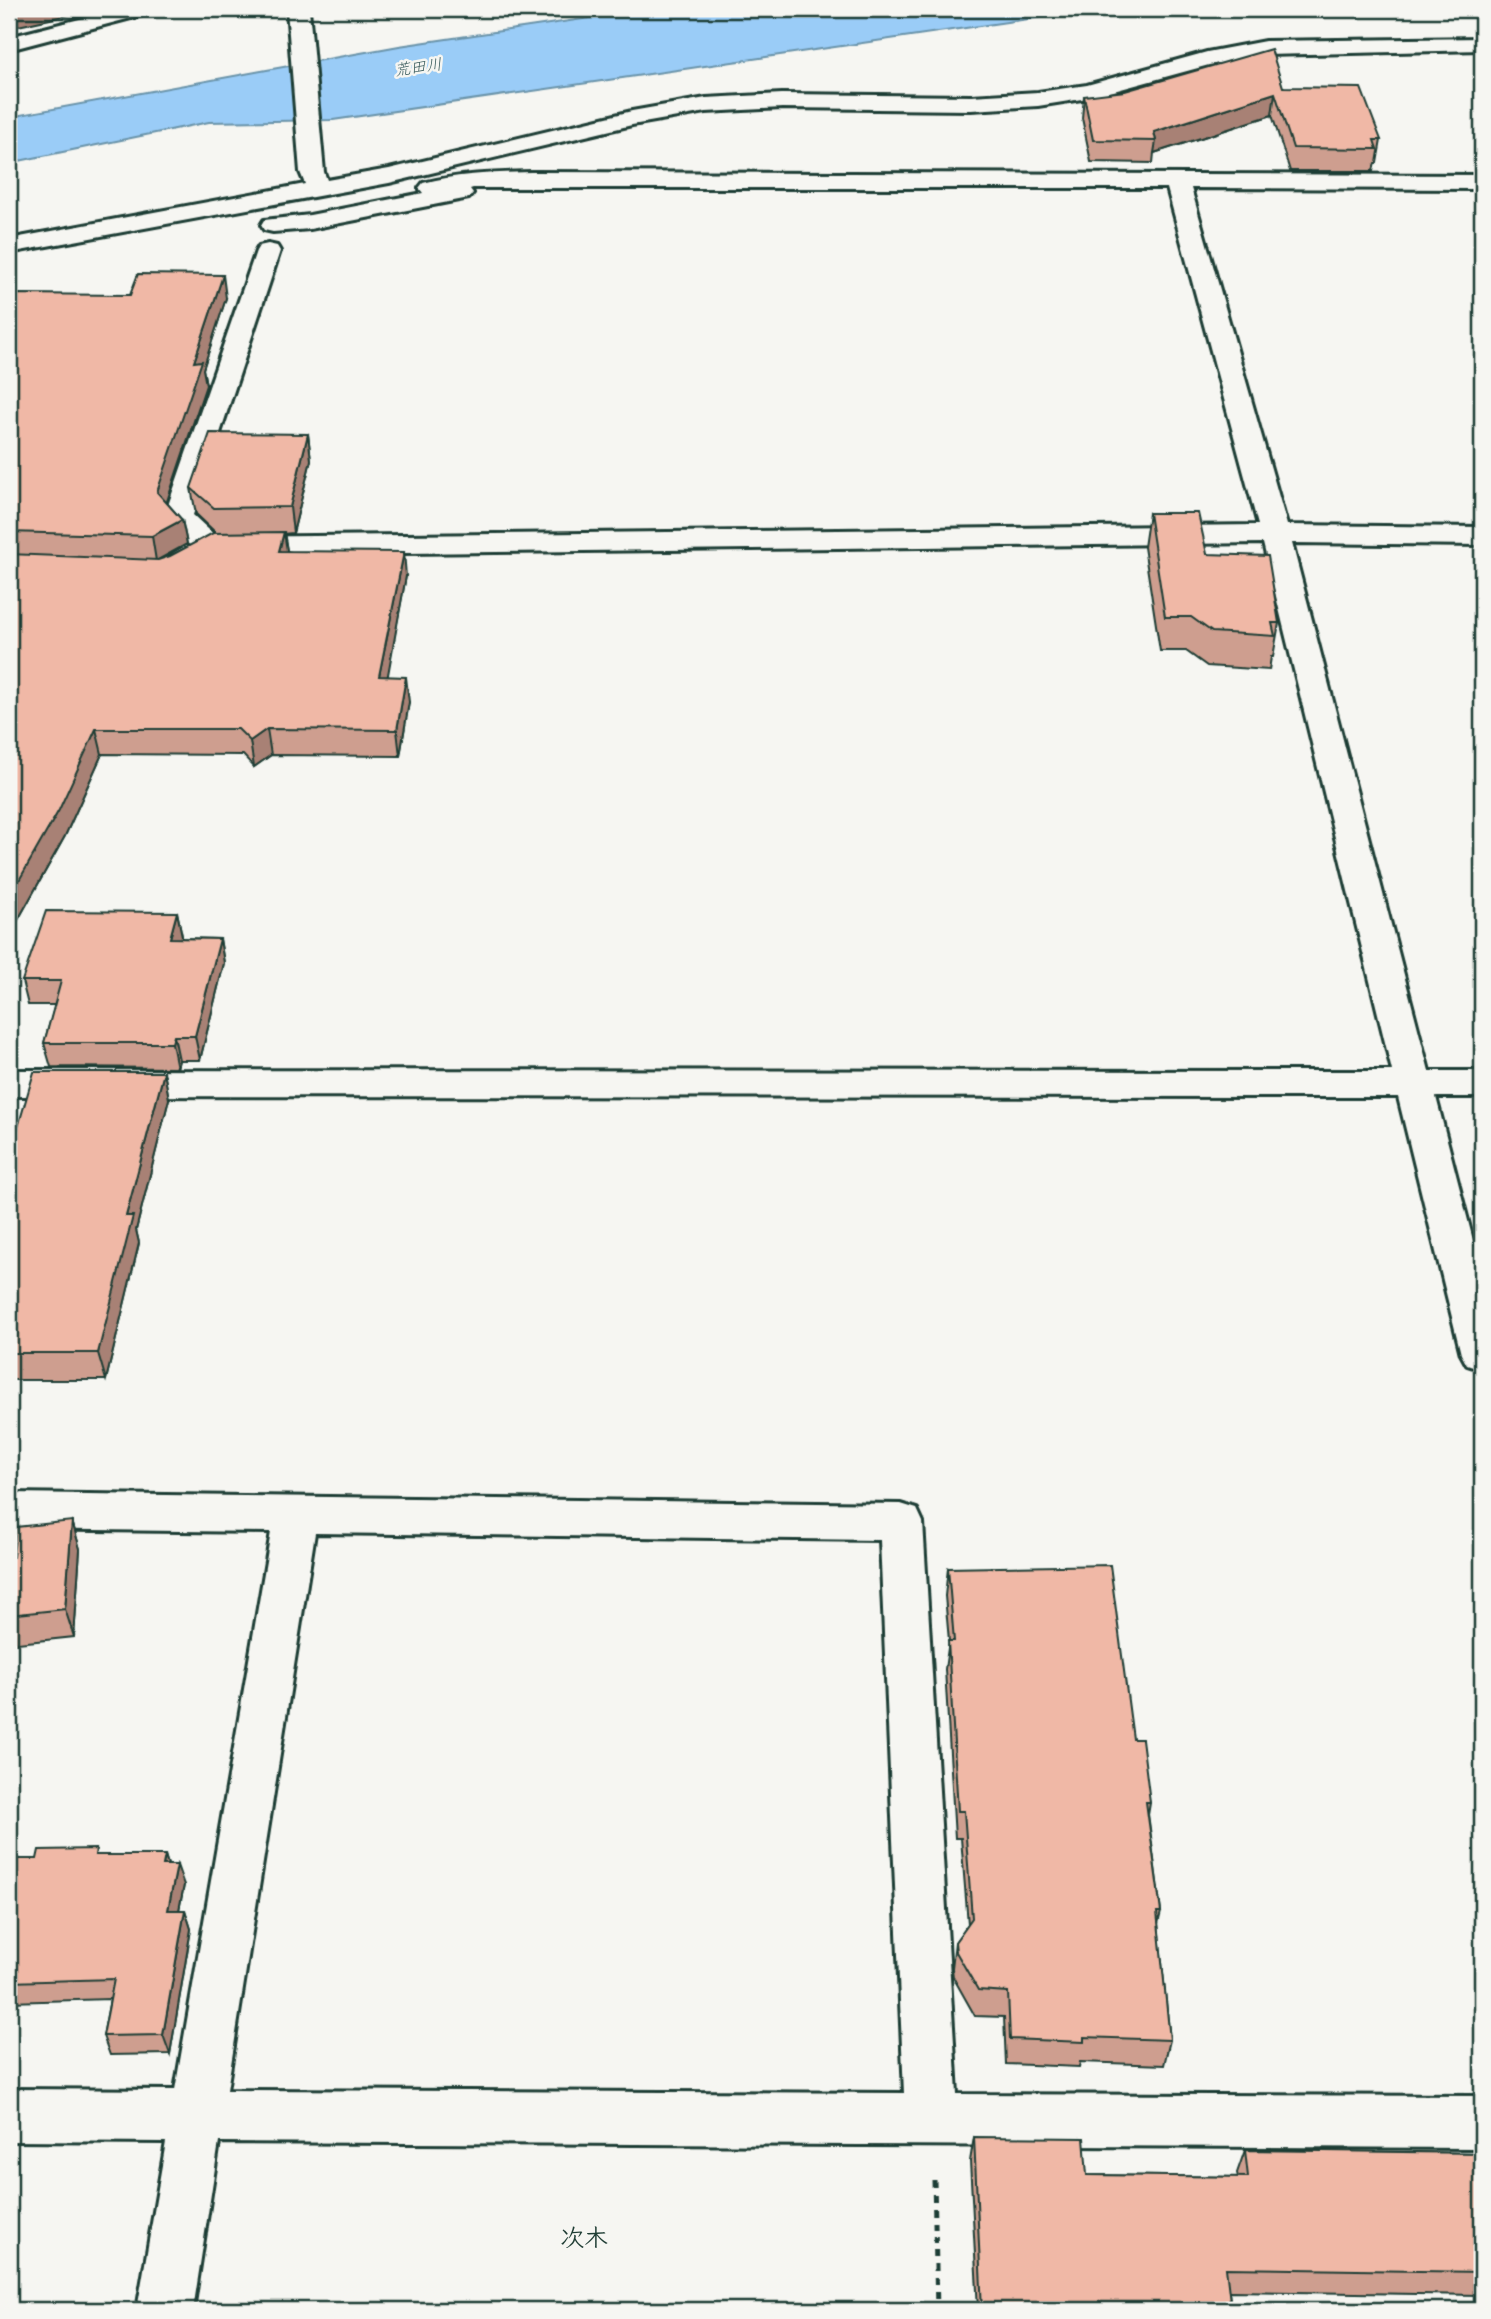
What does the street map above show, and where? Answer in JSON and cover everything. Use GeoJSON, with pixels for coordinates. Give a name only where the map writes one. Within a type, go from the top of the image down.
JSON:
{"type":"FeatureCollection","features":[{"type":"Feature","properties":{"kind":"street"},"geometry":{"type":"LineString","coordinates":[[9,44],[143,9]]}},
{"type":"Feature","properties":{"kind":"street"},"geometry":{"type":"LineString","coordinates":[[298,9],[315,180]]}},
{"type":"Feature","properties":{"kind":"street"},"geometry":{"type":"LineString","coordinates":[[9,246],[240,204],[315,180],[389,176],[632,118],[706,105],[782,101],[971,103],[1038,99],[1088,91],[1207,59],[1265,48],[1482,44]]}},
{"type":"Feature","properties":{"kind":"street"},"geometry":{"type":"LineString","coordinates":[[240,204],[299,209],[473,181],[531,179],[1482,181]]}},
{"type":"Feature","properties":{"kind":"street"},"geometry":{"type":"LineString","coordinates":[[531,179],[310,222],[271,238],[178,517],[198,553],[1275,534],[1482,536]]}},
{"type":"Feature","properties":{"kind":"street"},"geometry":{"type":"LineString","coordinates":[[1177,181],[1275,534],[1482,1354]]}},
{"type":"Feature","properties":{"kind":"street"},"geometry":{"type":"LineString","coordinates":[[9,1083],[1482,1084]]}},
{"type":"Feature","properties":{"kind":"street"},"geometry":{"type":"LineString","coordinates":[[9,1511],[901,1522],[932,2119]]}},
{"type":"Feature","properties":{"kind":"street"},"geometry":{"type":"LineString","coordinates":[[165,2310],[296,1515]]}},
{"type":"Feature","properties":{"kind":"street"},"geometry":{"type":"LineString","coordinates":[[9,2115],[1482,2123]]}},
{"type":"Feature","properties":{"kind":"path"},"geometry":{"type":"LineString","coordinates":[[932,2119],[937,2310]]}},
{"type":"Feature","properties":{"kind":"water","name":"荒田川"},"geometry":{"type":"Polygon","coordinates":[[[651,9],[1097,9],[333,120],[209,122],[9,163],[9,117],[399,46],[651,9]]]}},
{"type":"Feature","properties":{"kind":"building"},"geometry":{"type":"Polygon","coordinates":[[[1271,49],[1283,87],[1361,88],[1381,140],[1374,140],[1377,149],[1293,148],[1275,93],[1154,132],[1156,141],[1093,140],[1084,96],[1125,91],[1271,49]]]}},
{"type":"Feature","properties":{"kind":"building"},"geometry":{"type":"Polygon","coordinates":[[[138,274],[223,275],[194,362],[202,361],[157,492],[182,520],[152,536],[9,532],[9,294],[130,295],[138,274]]]}},
{"type":"Feature","properties":{"kind":"building"},"geometry":{"type":"Polygon","coordinates":[[[210,433],[308,434],[290,507],[214,508],[191,488],[210,433]]]}},
{"type":"Feature","properties":{"kind":"building"},"geometry":{"type":"Polygon","coordinates":[[[1149,513],[1198,513],[1207,554],[1268,556],[1279,623],[1272,623],[1275,636],[1212,632],[1191,617],[1165,617],[1149,513]]]}},
{"type":"Feature","properties":{"kind":"building"},"geometry":{"type":"Polygon","coordinates":[[[284,532],[279,551],[404,552],[379,676],[406,677],[397,730],[267,729],[250,741],[238,729],[96,729],[59,810],[9,898],[9,554],[158,560],[213,533],[284,532]]]}},
{"type":"Feature","properties":{"kind":"building"},"geometry":{"type":"Polygon","coordinates":[[[46,911],[177,912],[170,938],[220,939],[195,1036],[174,1036],[172,1043],[44,1043],[61,981],[22,981],[46,911]]]}},
{"type":"Feature","properties":{"kind":"building"},"geometry":{"type":"Polygon","coordinates":[[[34,1072],[164,1072],[126,1216],[133,1216],[98,1353],[9,1353],[9,1158],[34,1072]]]}},
{"type":"Feature","properties":{"kind":"building"},"geometry":{"type":"Polygon","coordinates":[[[72,1521],[65,1609],[9,1615],[9,1557],[13,1557],[16,1527],[72,1521]]]}},
{"type":"Feature","properties":{"kind":"building"},"geometry":{"type":"Polygon","coordinates":[[[1110,1565],[1133,1739],[1142,1739],[1150,1802],[1146,1802],[1161,1912],[1157,1912],[1170,2040],[1084,2037],[1084,2042],[1010,2039],[1008,1992],[978,1990],[956,1952],[955,1942],[972,1918],[964,1811],[958,1811],[948,1641],[954,1641],[948,1568],[1110,1565]]]}},
{"type":"Feature","properties":{"kind":"building"},"geometry":{"type":"Polygon","coordinates":[[[96,1849],[95,1855],[165,1855],[163,1865],[177,1865],[168,1910],[185,1910],[163,2035],[103,2036],[114,1979],[9,1982],[9,1859],[37,1859],[39,1850],[96,1849]]]}},
{"type":"Feature","properties":{"kind":"building"},"geometry":{"type":"Polygon","coordinates":[[[974,2137],[1084,2138],[1087,2175],[1248,2177],[1245,2150],[1482,2153],[1482,2272],[1226,2268],[1231,2310],[982,2310],[974,2137]]]}},
{"type":"Feature","properties":{"kind":"district","name":"次木"},"geometry":{"type":"Point","coordinates":[584,2238]}}]}
